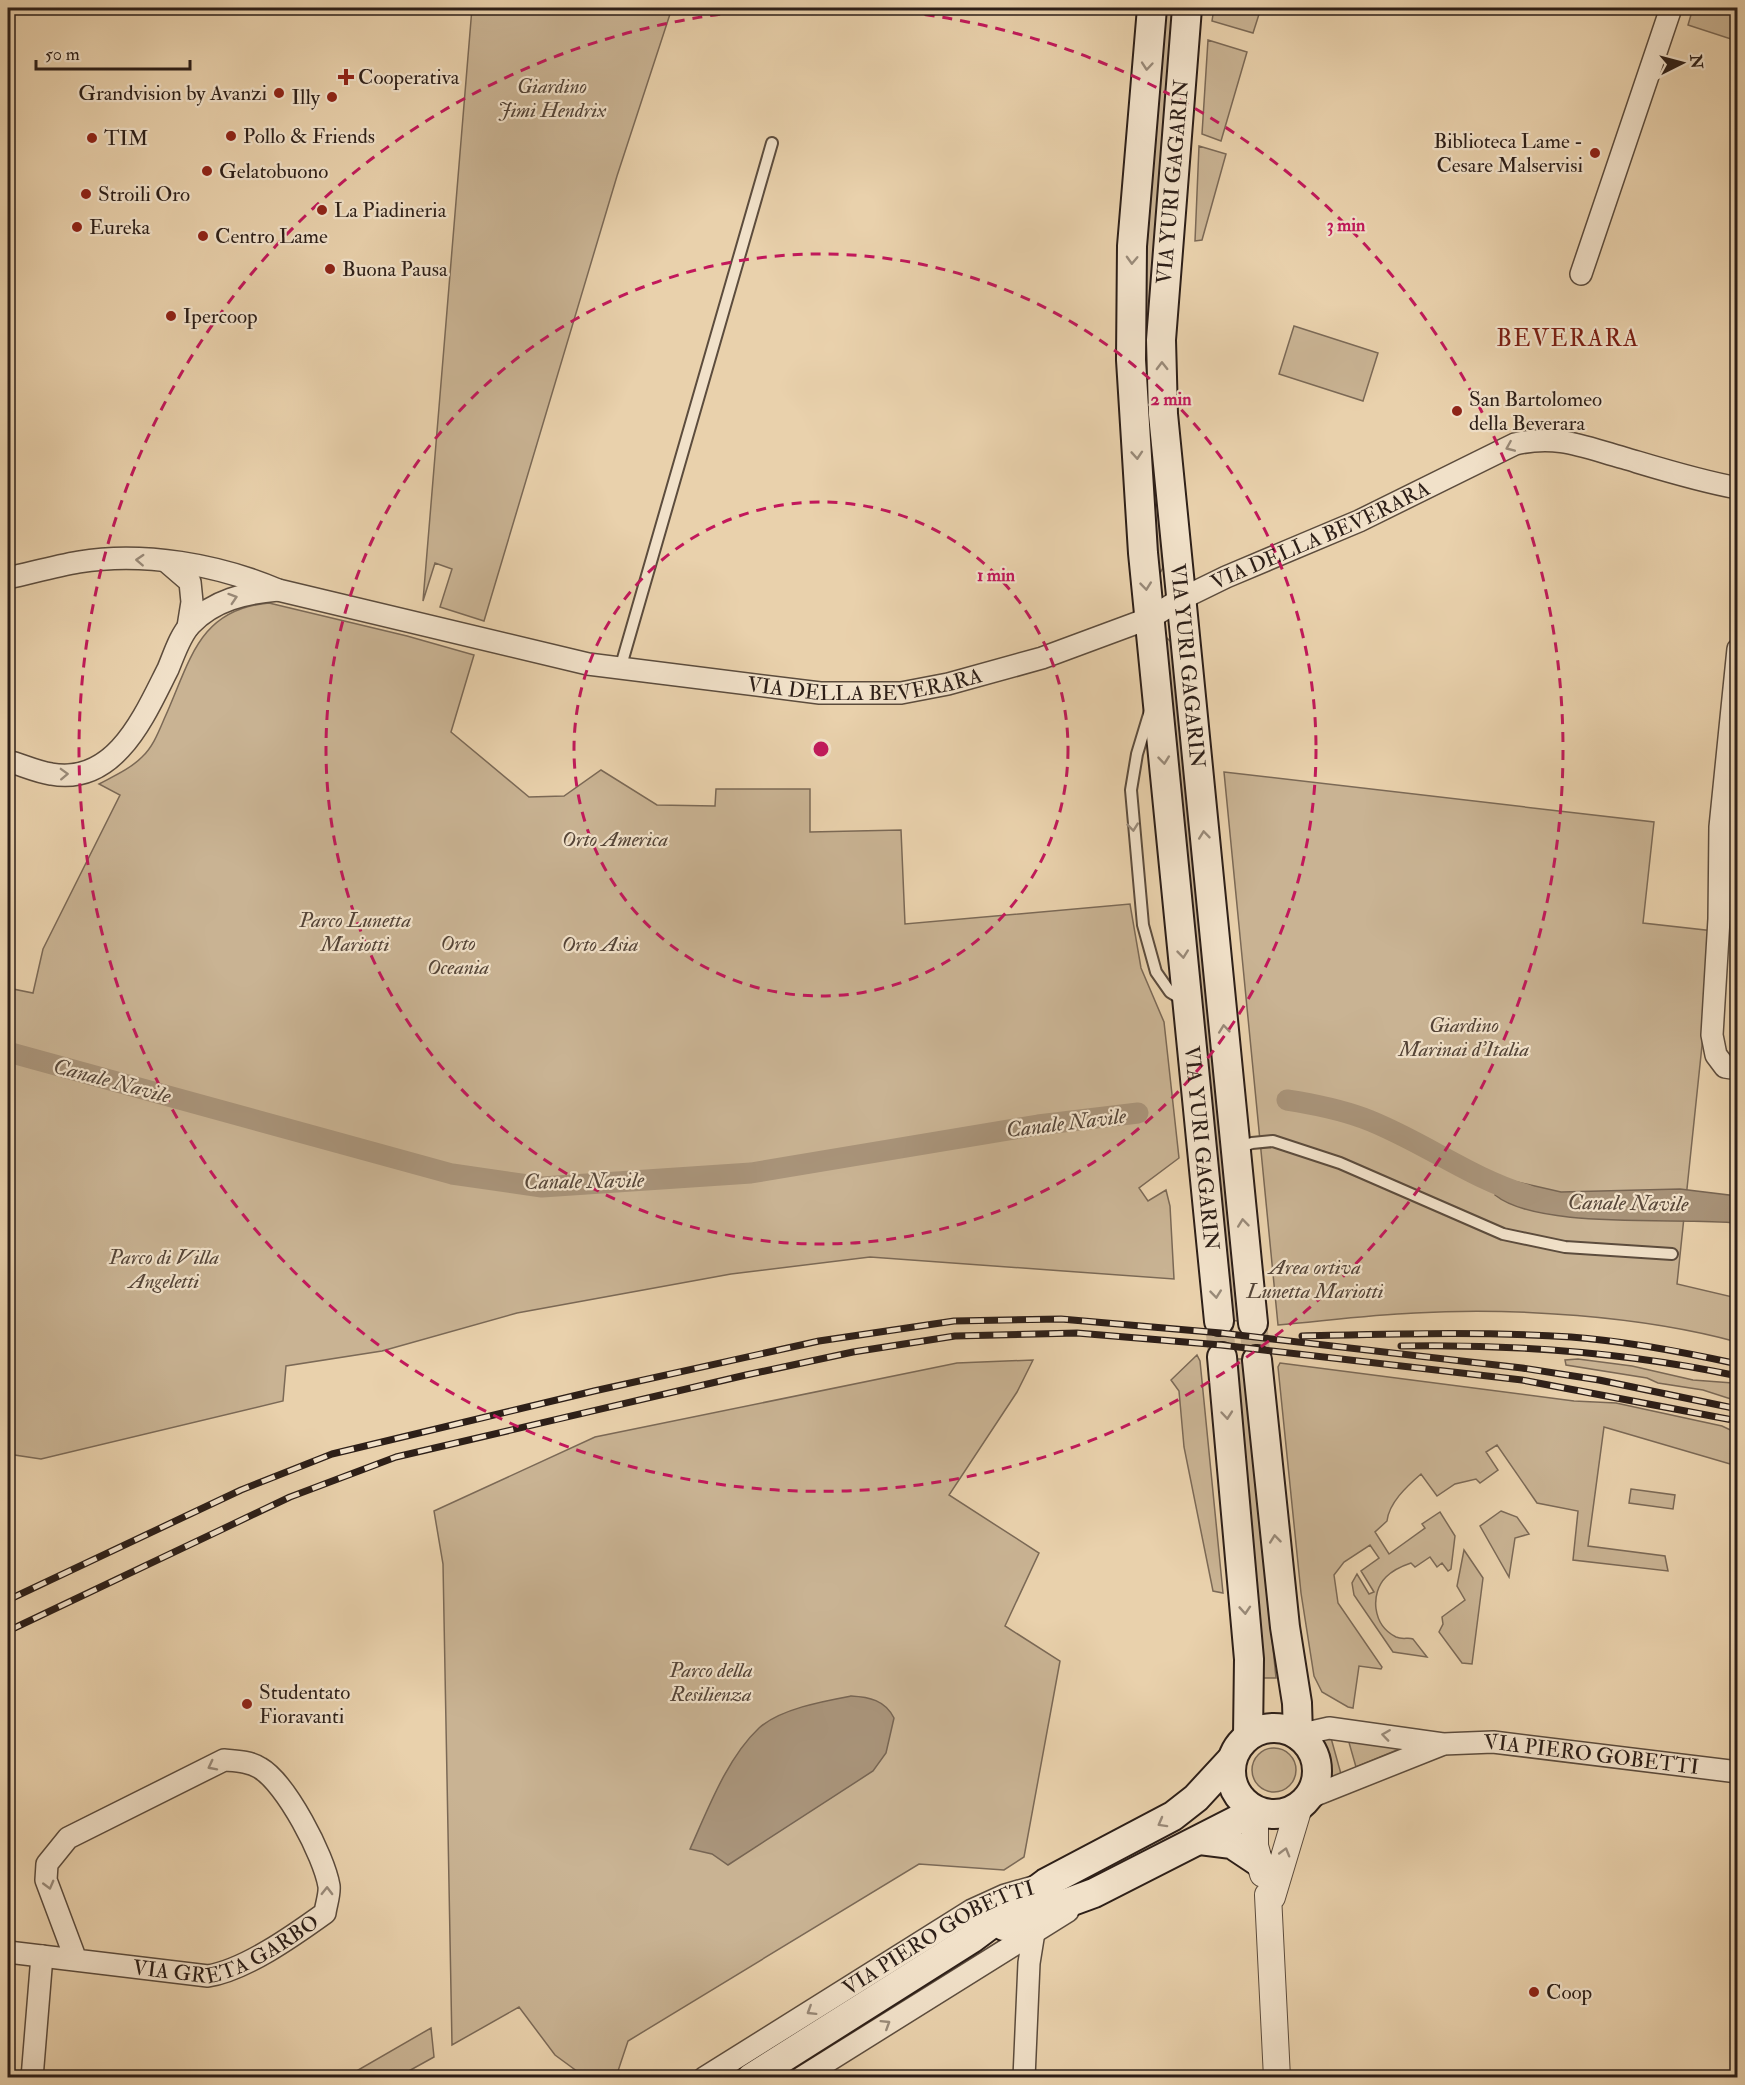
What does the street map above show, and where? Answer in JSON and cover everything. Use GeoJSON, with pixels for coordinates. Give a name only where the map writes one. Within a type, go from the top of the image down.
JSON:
{"type":"FeatureCollection","features":[{"type":"Feature","properties":{"kind":"main road","name":"VIA YURI GAGARIN"},"geometry":{"type":"LineString","coordinates":[[1152,8],[1132,246],[1130,321],[1143,553],[1219,1321]]}},
{"type":"Feature","properties":{"kind":"main road","name":"VIA YURI GAGARIN"},"geometry":{"type":"LineString","coordinates":[[1187,8],[1161,340],[1163,414],[1253,1323]]}},
{"type":"Feature","properties":{"kind":"main road"},"geometry":{"type":"LineString","coordinates":[[1222,1357],[1248,1650],[1248,1736]]}},
{"type":"Feature","properties":{"kind":"main road"},"geometry":{"type":"LineString","coordinates":[[1257,1360],[1285,1627],[1297,1703],[1298,1735]]}},
{"type":"Feature","properties":{"kind":"main road"},"geometry":{"type":"LineString","coordinates":[[1268,1728],[1282,1728],[1298,1735],[1315,1756],[1317,1770],[1315,1786],[1304,1802],[1278,1815],[1255,1811],[1238,1796],[1232,1784],[1232,1759],[1248,1736],[1268,1728]]}},
{"type":"Feature","properties":{"kind":"main road","name":"VIA PIERO GOBETTI"},"geometry":{"type":"LineString","coordinates":[[1046,1883],[1173,1816],[1197,1798],[1232,1759]]}},
{"type":"Feature","properties":{"kind":"main road","name":"VIA PIERO GOBETTI"},"geometry":{"type":"LineString","coordinates":[[1094,1893],[1255,1811]]}},
{"type":"Feature","properties":{"kind":"main road"},"geometry":{"type":"LineString","coordinates":[[1200,1840],[1232,1844],[1259,1862]]}},
{"type":"Feature","properties":{"kind":"main road"},"geometry":{"type":"LineString","coordinates":[[751,2078],[971,1940],[1046,1883]]}},
{"type":"Feature","properties":{"kind":"main road"},"geometry":{"type":"LineString","coordinates":[[971,1940],[1094,1893]]}},
{"type":"Feature","properties":{"kind":"street"},"geometry":{"type":"LineString","coordinates":[[1581,274],[1671,8]]}},
{"type":"Feature","properties":{"kind":"street","name":"VIA DELLA BEVERARA"},"geometry":{"type":"LineString","coordinates":[[8,578],[81,561],[114,559],[168,562],[250,578],[278,590],[554,658],[620,669],[820,693],[901,693],[948,684],[1042,658],[1150,618],[1181,599],[1290,549],[1359,521],[1515,444],[1538,439],[1585,444],[1607,453],[1737,488]]}},
{"type":"Feature","properties":{"kind":"street","name":"VIA DELLA BEVERARA"},"geometry":{"type":"LineString","coordinates":[[8,761],[52,775],[70,775],[89,770],[113,756],[140,726],[188,627],[192,602],[190,582],[168,562]]}},
{"type":"Feature","properties":{"kind":"street","name":"VIA DELLA BEVERARA"},"geometry":{"type":"LineString","coordinates":[[188,627],[219,603],[258,592],[278,590]]}},
{"type":"Feature","properties":{"kind":"street"},"geometry":{"type":"LineString","coordinates":[[1737,649],[1719,835],[1719,919],[1712,1035],[1716,1055],[1725,1067],[1737,1069]]}},
{"type":"Feature","properties":{"kind":"street","name":"VIA PIERO GOBETTI"},"geometry":{"type":"LineString","coordinates":[[1298,1735],[1329,1728],[1443,1744],[1493,1742],[1737,1772]]}},
{"type":"Feature","properties":{"kind":"street","name":"VIA PIERO GOBETTI"},"geometry":{"type":"LineString","coordinates":[[1304,1802],[1443,1744]]}},
{"type":"Feature","properties":{"kind":"street","name":"VIA GRETA GARBO"},"geometry":{"type":"LineString","coordinates":[[8,1952],[208,1976],[227,1973],[325,1913],[330,1888],[320,1858],[283,1790],[262,1768],[248,1762],[224,1760],[68,1838],[47,1864],[46,1880],[76,1960]]}},
{"type":"Feature","properties":{"kind":"street"},"geometry":{"type":"LineString","coordinates":[[1272,1897],[1304,1802]]}},
{"type":"Feature","properties":{"kind":"street"},"geometry":{"type":"LineString","coordinates":[[1255,1811],[1254,1835],[1259,1862],[1272,1897]]}},
{"type":"Feature","properties":{"kind":"street","name":"VIA PIERO GOBETTI"},"geometry":{"type":"LineString","coordinates":[[704,2078],[972,1910],[1005,1894],[1046,1883]]}},
{"type":"Feature","properties":{"kind":"street","name":"VIA PIERO GOBETTI"},"geometry":{"type":"LineString","coordinates":[[814,2074],[1094,1893]]}},
{"type":"Feature","properties":{"kind":"street"},"geometry":{"type":"LineString","coordinates":[[1272,1897],[1269,1895],[1277,2078]]}},
{"type":"Feature","properties":{"kind":"street"},"geometry":{"type":"LineString","coordinates":[[1023,2078],[1034,1932]]}},
{"type":"Feature","properties":{"kind":"street"},"geometry":{"type":"LineString","coordinates":[[998,1953],[1024,1967],[1029,1984]]}},
{"type":"Feature","properties":{"kind":"street"},"geometry":{"type":"LineString","coordinates":[[32,2078],[42,1956]]}},
{"type":"Feature","properties":{"kind":"lane"},"geometry":{"type":"LineString","coordinates":[[620,669],[772,143]]}},
{"type":"Feature","properties":{"kind":"lane"},"geometry":{"type":"LineString","coordinates":[[1235,1149],[1252,1143],[1273,1141],[1341,1163],[1503,1234],[1565,1247],[1672,1254]]}},
{"type":"Feature","properties":{"kind":"green space","name":"Giardino Jimi Hendrix"},"geometry":{"type":"Polygon","coordinates":[[[472,8],[672,8],[617,176],[484,621],[440,607],[452,569],[435,563],[423,601],[472,8]]]}},
{"type":"Feature","properties":{"kind":"green space"},"geometry":{"type":"Polygon","coordinates":[[[1165,8],[1174,8],[1149,339],[1164,566],[1160,573],[1157,566],[1140,335],[1165,8]]]}},
{"type":"Feature","properties":{"kind":"green space"},"geometry":{"type":"Polygon","coordinates":[[[1214,8],[1261,8],[1253,33],[1212,21],[1214,8]]]}},
{"type":"Feature","properties":{"kind":"green space"},"geometry":{"type":"Polygon","coordinates":[[[1693,8],[1737,8],[1737,41],[1688,25],[1693,8]]]}},
{"type":"Feature","properties":{"kind":"green space"},"geometry":{"type":"Polygon","coordinates":[[[1208,40],[1247,52],[1221,141],[1202,134],[1208,40]]]}},
{"type":"Feature","properties":{"kind":"green space"},"geometry":{"type":"Polygon","coordinates":[[[1199,146],[1226,154],[1202,240],[1195,241],[1199,146]]]}},
{"type":"Feature","properties":{"kind":"green space"},"geometry":{"type":"Polygon","coordinates":[[[1294,326],[1378,353],[1363,401],[1279,374],[1294,326]]]}},
{"type":"Feature","properties":{"kind":"green space","name":"Parco Lunetta Mariotti"},"geometry":{"type":"Polygon","coordinates":[[[269,603],[407,636],[474,655],[451,732],[529,797],[564,796],[601,770],[657,805],[715,806],[716,789],[810,789],[810,832],[901,830],[905,924],[1130,904],[1141,968],[1164,1022],[1179,1158],[1139,1188],[1148,1201],[1166,1190],[1170,1206],[1174,1279],[870,1257],[731,1274],[517,1313],[382,1351],[286,1366],[283,1401],[41,1459],[8,1454],[8,988],[33,993],[43,949],[120,795],[99,784],[132,765],[149,748],[158,733],[190,658],[211,627],[226,616],[245,607],[269,603]]]}},
{"type":"Feature","properties":{"kind":"green space"},"geometry":{"type":"Polygon","coordinates":[[[1167,638],[1172,643],[1238,1321],[1229,1320],[1163,644],[1167,638]]]}},
{"type":"Feature","properties":{"kind":"green space","name":"Giardino Marinai d'Italia"},"geometry":{"type":"Polygon","coordinates":[[[1224,772],[1654,822],[1643,923],[1714,931],[1677,1284],[1737,1298],[1737,1342],[1700,1333],[1619,1320],[1577,1315],[1493,1311],[1415,1313],[1278,1325],[1224,772]]]}},
{"type":"Feature","properties":{"kind":"green space"},"geometry":{"type":"Polygon","coordinates":[[[1197,1355],[1200,1361],[1223,1593],[1213,1591],[1184,1447],[1179,1391],[1171,1380],[1197,1355]]]}},
{"type":"Feature","properties":{"kind":"green space"},"geometry":{"type":"Polygon","coordinates":[[[1235,1359],[1244,1359],[1276,1678],[1262,1678],[1235,1359]]]}},
{"type":"Feature","properties":{"kind":"green space"},"geometry":{"type":"Polygon","coordinates":[[[1578,1359],[1632,1366],[1693,1380],[1737,1384],[1737,1401],[1703,1390],[1658,1383],[1647,1378],[1566,1365],[1565,1360],[1578,1359]]]}},
{"type":"Feature","properties":{"kind":"green space","name":"Parco della Resilienza"},"geometry":{"type":"Polygon","coordinates":[[[1033,1360],[1017,1392],[949,1495],[1039,1553],[1005,1626],[1060,1661],[1024,1857],[1004,1870],[919,1864],[628,2041],[616,2077],[585,2077],[555,2055],[519,2007],[452,2045],[443,1564],[434,1511],[595,1437],[957,1363],[1033,1360]]]}},
{"type":"Feature","properties":{"kind":"green space"},"geometry":{"type":"Polygon","coordinates":[[[1280,1363],[1574,1401],[1616,1403],[1722,1426],[1737,1433],[1737,1466],[1604,1427],[1588,1546],[1665,1556],[1668,1571],[1573,1560],[1578,1511],[1537,1503],[1497,1445],[1486,1452],[1498,1470],[1480,1483],[1476,1479],[1455,1484],[1437,1496],[1421,1474],[1399,1496],[1388,1514],[1387,1521],[1375,1532],[1389,1554],[1425,1528],[1422,1524],[1440,1512],[1455,1536],[1451,1569],[1448,1571],[1442,1563],[1437,1567],[1430,1557],[1415,1567],[1411,1563],[1398,1568],[1389,1575],[1377,1591],[1376,1608],[1382,1625],[1388,1632],[1399,1638],[1413,1639],[1427,1657],[1393,1652],[1354,1595],[1352,1583],[1357,1574],[1369,1594],[1374,1592],[1361,1571],[1379,1558],[1370,1545],[1344,1562],[1334,1575],[1338,1603],[1382,1667],[1381,1669],[1359,1666],[1353,1708],[1348,1707],[1322,1692],[1314,1676],[1301,1593],[1278,1367],[1280,1363]]]}},
{"type":"Feature","properties":{"kind":"green space"},"geometry":{"type":"Polygon","coordinates":[[[1631,1489],[1675,1495],[1673,1509],[1629,1503],[1631,1489]]]}},
{"type":"Feature","properties":{"kind":"green space"},"geometry":{"type":"Polygon","coordinates":[[[1501,1511],[1517,1517],[1529,1534],[1515,1538],[1509,1577],[1480,1526],[1501,1511]]]}},
{"type":"Feature","properties":{"kind":"green space"},"geometry":{"type":"Polygon","coordinates":[[[1464,1550],[1483,1578],[1472,1664],[1462,1663],[1439,1632],[1443,1624],[1442,1617],[1465,1600],[1457,1586],[1464,1550]]]}},
{"type":"Feature","properties":{"kind":"green space"},"geometry":{"type":"Polygon","coordinates":[[[1331,1738],[1341,1774],[1332,1777],[1329,1774],[1329,1759],[1322,1740],[1331,1738]]]}},
{"type":"Feature","properties":{"kind":"green space"},"geometry":{"type":"Polygon","coordinates":[[[1348,1739],[1402,1748],[1356,1767],[1348,1739]]]}},
{"type":"Feature","properties":{"kind":"green space"},"geometry":{"type":"Polygon","coordinates":[[[1274,1748],[1283,1749],[1290,1754],[1295,1761],[1295,1779],[1290,1786],[1283,1791],[1274,1792],[1265,1791],[1258,1786],[1253,1779],[1252,1770],[1253,1761],[1258,1754],[1265,1749],[1274,1748]]]}},
{"type":"Feature","properties":{"kind":"green space"},"geometry":{"type":"Polygon","coordinates":[[[431,2028],[434,2057],[398,2077],[346,2077],[431,2028]]]}},
{"type":"Feature","properties":{"kind":"water"},"geometry":{"type":"Polygon","coordinates":[[[1504,1179],[1561,1192],[1680,1189],[1737,1196],[1737,1223],[1610,1220],[1543,1213],[1515,1206],[1495,1195],[1504,1179]]]}},
{"type":"Feature","properties":{"kind":"water"},"geometry":{"type":"Polygon","coordinates":[[[851,1696],[864,1697],[881,1703],[894,1718],[886,1753],[873,1771],[728,1865],[712,1854],[690,1849],[728,1769],[737,1754],[759,1728],[768,1721],[790,1711],[851,1696]]]}},
{"type":"Feature","properties":{"kind":"waterway","name":"Canale Navile"},"geometry":{"type":"LineString","coordinates":[[8,1052],[452,1174],[542,1187],[751,1173],[1038,1125],[1138,1113]]}},
{"type":"Feature","properties":{"kind":"waterway","name":"Canale Navile"},"geometry":{"type":"LineString","coordinates":[[1287,1100],[1325,1107],[1363,1118],[1405,1136],[1485,1179],[1527,1195]]}},
{"type":"Feature","properties":{"kind":"tunnel"},"geometry":{"type":"LineString","coordinates":[[1219,1321],[1222,1357]]}},
{"type":"Feature","properties":{"kind":"tunnel"},"geometry":{"type":"LineString","coordinates":[[1253,1323],[1257,1360]]}},
{"type":"Feature","properties":{"kind":"railway"},"geometry":{"type":"LineString","coordinates":[[8,1600],[241,1490],[332,1454],[594,1391],[819,1341],[954,1321],[1061,1319],[1221,1333],[1522,1368],[1599,1380],[1738,1409]]}},
{"type":"Feature","properties":{"kind":"railway"},"geometry":{"type":"LineString","coordinates":[[8,1631],[290,1497],[396,1457],[746,1375],[853,1352],[955,1336],[1077,1333],[1221,1345],[1522,1380],[1738,1421]]}},
{"type":"Feature","properties":{"kind":"railway"},"geometry":{"type":"LineString","coordinates":[[1302,1336],[1470,1334],[1571,1337],[1613,1341],[1738,1364]]}},
{"type":"Feature","properties":{"kind":"railway"},"geometry":{"type":"LineString","coordinates":[[1401,1346],[1486,1346],[1570,1351],[1654,1361],[1738,1376]]}},
{"type":"Feature","properties":{"kind":"place","name":"Cooperativa"},"geometry":{"type":"Point","coordinates":[346,77]}},
{"type":"Feature","properties":{"kind":"place","name":"Grandvision by Avanzi"},"geometry":{"type":"Point","coordinates":[279,93]}},
{"type":"Feature","properties":{"kind":"place","name":"Illy"},"geometry":{"type":"Point","coordinates":[332,97]}},
{"type":"Feature","properties":{"kind":"place","name":"Pollo & Friends"},"geometry":{"type":"Point","coordinates":[231,136]}},
{"type":"Feature","properties":{"kind":"place","name":"TIM"},"geometry":{"type":"Point","coordinates":[92,138]}},
{"type":"Feature","properties":{"kind":"place","name":"Biblioteca Lame - Cesare Malservisi"},"geometry":{"type":"Point","coordinates":[1595,153]}},
{"type":"Feature","properties":{"kind":"place","name":"Gelatobuono"},"geometry":{"type":"Point","coordinates":[207,171]}},
{"type":"Feature","properties":{"kind":"place","name":"Stroili Oro"},"geometry":{"type":"Point","coordinates":[86,194]}},
{"type":"Feature","properties":{"kind":"place","name":"La Piadineria"},"geometry":{"type":"Point","coordinates":[322,210]}},
{"type":"Feature","properties":{"kind":"place","name":"Eureka"},"geometry":{"type":"Point","coordinates":[77,227]}},
{"type":"Feature","properties":{"kind":"place","name":"Centro Lame"},"geometry":{"type":"Point","coordinates":[203,236]}},
{"type":"Feature","properties":{"kind":"place","name":"Buona Pausa"},"geometry":{"type":"Point","coordinates":[330,269]}},
{"type":"Feature","properties":{"kind":"place","name":"Ipercoop"},"geometry":{"type":"Point","coordinates":[171,316]}},
{"type":"Feature","properties":{"kind":"place","name":"San Bartolomeo della Beverara"},"geometry":{"type":"Point","coordinates":[1457,411]}},
{"type":"Feature","properties":{"kind":"place","name":"Studentato Fioravanti"},"geometry":{"type":"Point","coordinates":[247,1704]}},
{"type":"Feature","properties":{"kind":"place","name":"Coop"},"geometry":{"type":"Point","coordinates":[1534,1992]}},
{"type":"Feature","properties":{"kind":"district","name":"BEVERARA"},"geometry":{"type":"Point","coordinates":[1568,338]}},
{"type":"Feature","properties":{"kind":"park label","name":"Orto America"},"geometry":{"type":"Point","coordinates":[615,839]}},
{"type":"Feature","properties":{"kind":"park label","name":"Orto Asia"},"geometry":{"type":"Point","coordinates":[600,944]}},
{"type":"Feature","properties":{"kind":"park label","name":"Orto Oceania"},"geometry":{"type":"Point","coordinates":[458,955]}},
{"type":"Feature","properties":{"kind":"park label","name":"Parco di Villa Angeletti"},"geometry":{"type":"Point","coordinates":[164,1269]}},
{"type":"Feature","properties":{"kind":"park label","name":"Area ortiva Lunetta Mariotti"},"geometry":{"type":"Point","coordinates":[1315,1279]}}]}
